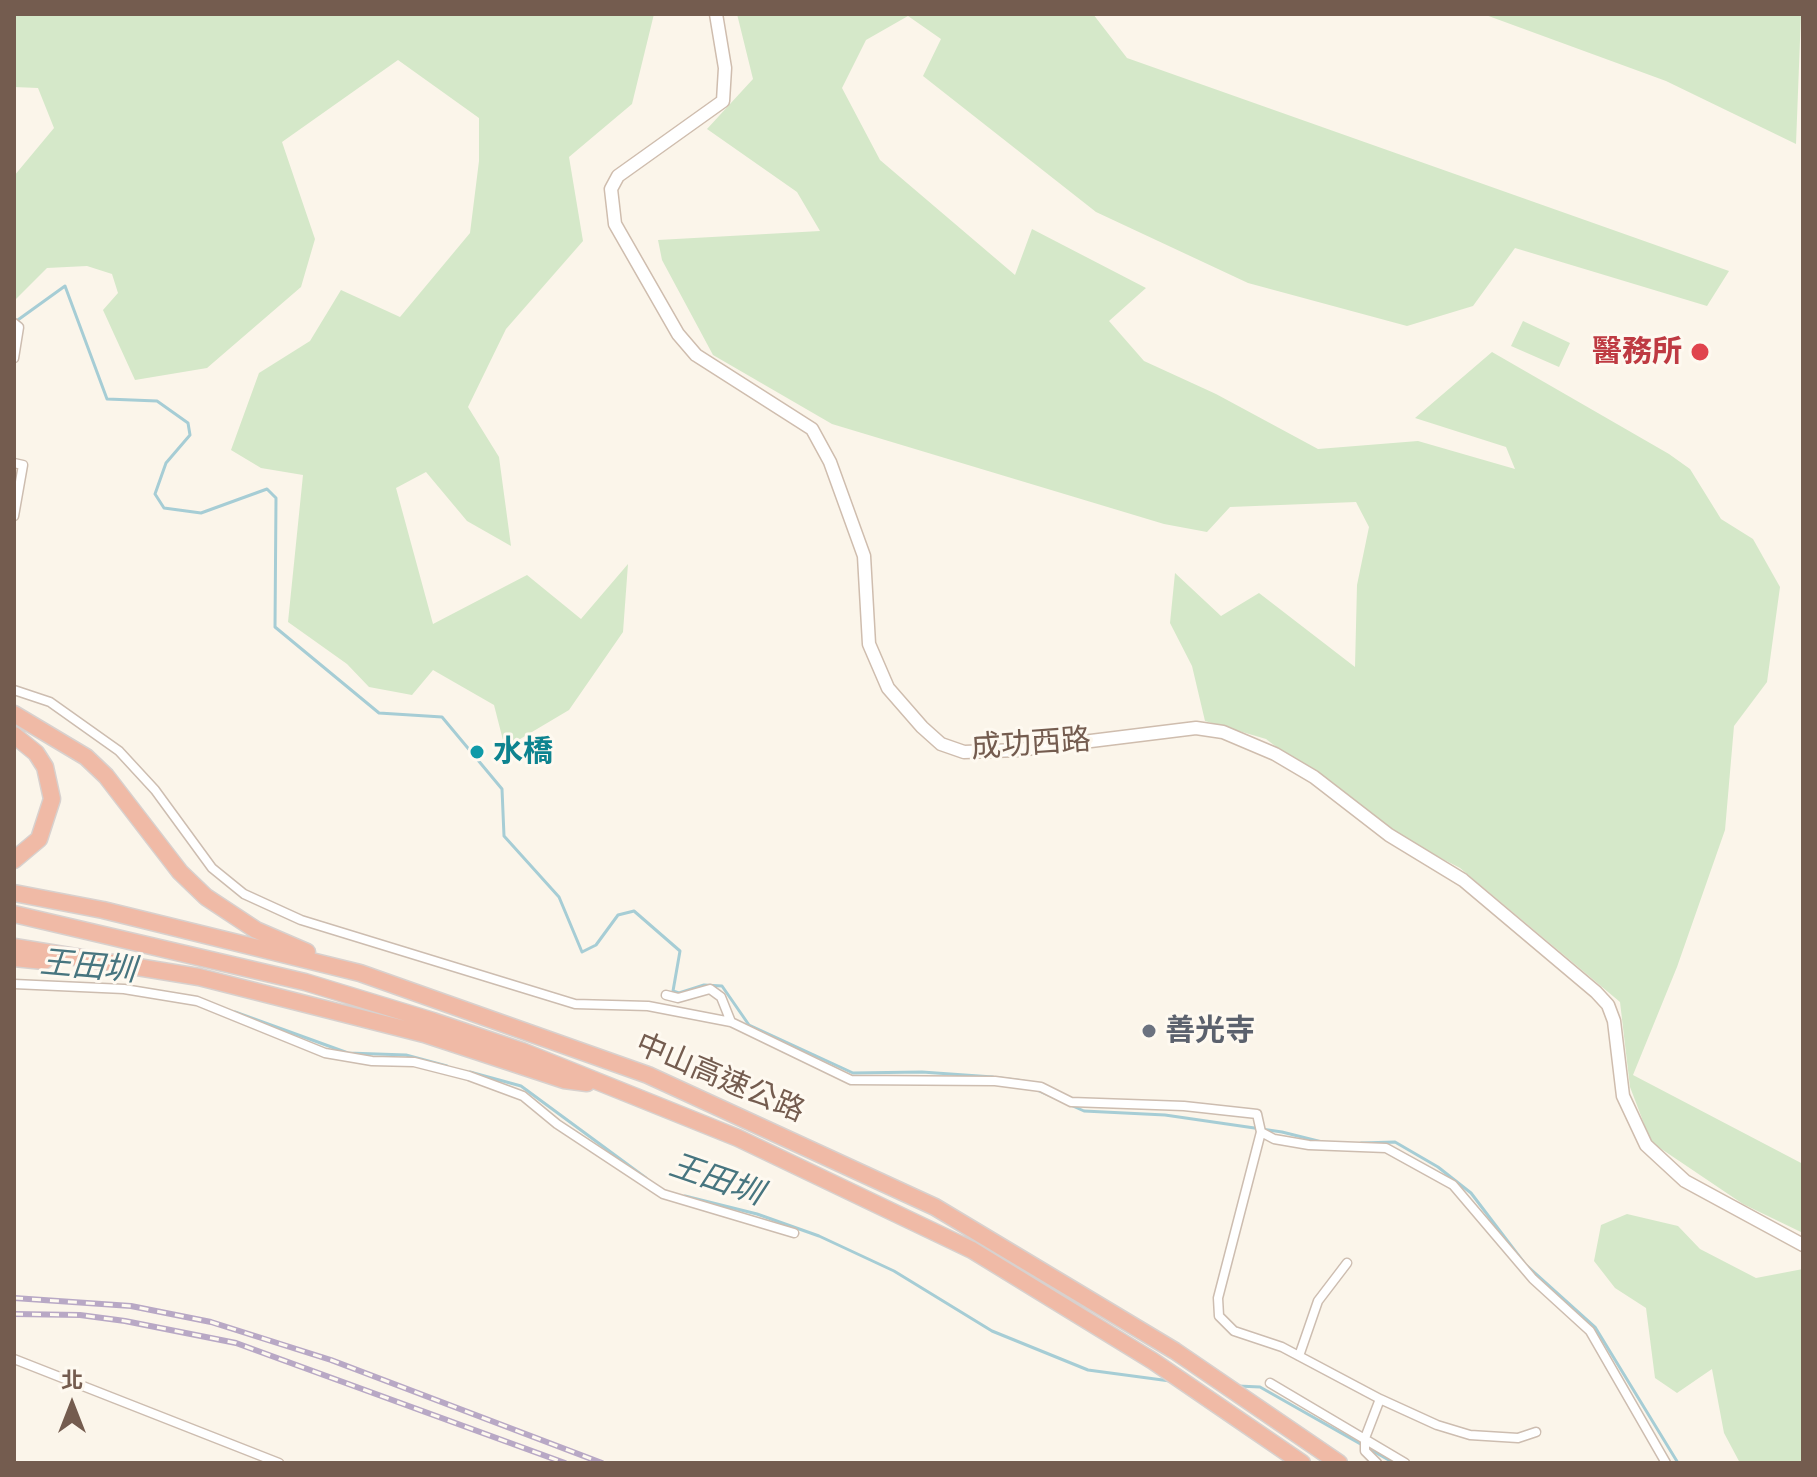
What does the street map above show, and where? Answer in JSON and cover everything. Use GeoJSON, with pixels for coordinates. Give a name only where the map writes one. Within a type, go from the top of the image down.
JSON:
{"type":"FeatureCollection","features":[{"type":"Feature","properties":{"kind":"highway"},"geometry":{"type":"LineString","coordinates":[[14,717],[34,724],[86,757],[106,776],[148,834],[206,897],[256,930],[360,973]]}},
{"type":"Feature","properties":{"kind":"highway"},"geometry":{"type":"LineString","coordinates":[[14,735],[36,753],[45,767],[52,799],[39,839],[14,860]]}},
{"type":"Feature","properties":{"kind":"highway","name":"中山高速公路"},"geometry":{"type":"LineString","coordinates":[[14,893],[103,910],[360,973],[634,1070],[762,1124],[935,1207],[1175,1351],[1339,1463]]}},
{"type":"Feature","properties":{"kind":"highway","name":"中山高速公路"},"geometry":{"type":"LineString","coordinates":[[14,914],[305,982],[522,1051],[738,1138],[924,1224],[1026,1282],[1153,1361],[1302,1463]]}},
{"type":"Feature","properties":{"kind":"highway"},"geometry":{"type":"LineString","coordinates":[[14,947],[184,974],[424,1034],[564,1080],[607,1084]]}},
{"type":"Feature","properties":{"kind":"highway"},"geometry":{"type":"LineString","coordinates":[[14,958],[279,996]]}},
{"type":"Feature","properties":{"kind":"street","name":"成功西路"},"geometry":{"type":"LineString","coordinates":[[716,14],[725,68],[723,101],[618,176],[611,189],[615,224],[678,334],[696,355],[812,429],[830,462],[864,556],[869,644],[888,688],[930,736],[964,752],[1196,728],[1251,741],[1275,754],[1314,777],[1389,835],[1463,880],[1596,992],[1608,1005],[1614,1021],[1623,1096],[1646,1145],[1685,1181],[1803,1245]]}},
{"type":"Feature","properties":{"kind":"street"},"geometry":{"type":"LineString","coordinates":[[14,323],[19,327],[14,358]]}},
{"type":"Feature","properties":{"kind":"street"},"geometry":{"type":"LineString","coordinates":[[14,463],[23,465],[14,516]]}},
{"type":"Feature","properties":{"kind":"street"},"geometry":{"type":"LineString","coordinates":[[14,690],[50,702],[119,751],[155,790],[212,868],[259,901],[301,920],[575,1004],[648,1006],[731,1022],[851,1080],[995,1081],[1041,1087],[1071,1102],[1184,1106],[1257,1114],[1261,1129],[1218,1298],[1219,1316],[1234,1331],[1299,1356],[1437,1425],[1470,1435],[1518,1438],[1536,1432]]}},
{"type":"Feature","properties":{"kind":"street"},"geometry":{"type":"LineString","coordinates":[[14,984],[124,989],[197,1001],[325,1053],[372,1061],[414,1062],[469,1076],[523,1096],[557,1124],[663,1194],[794,1233]]}},
{"type":"Feature","properties":{"kind":"street"},"geometry":{"type":"LineString","coordinates":[[666,995],[678,998],[710,989],[721,997],[731,1022]]}},
{"type":"Feature","properties":{"kind":"street"},"geometry":{"type":"LineString","coordinates":[[1261,1129],[1274,1139],[1309,1145],[1386,1148],[1453,1185],[1533,1279],[1590,1331],[1666,1463]]}},
{"type":"Feature","properties":{"kind":"street"},"geometry":{"type":"LineString","coordinates":[[1299,1356],[1318,1301],[1347,1263]]}},
{"type":"Feature","properties":{"kind":"street"},"geometry":{"type":"LineString","coordinates":[[14,1359],[279,1463]]}},
{"type":"Feature","properties":{"kind":"street"},"geometry":{"type":"LineString","coordinates":[[1270,1383],[1405,1463]]}},
{"type":"Feature","properties":{"kind":"street"},"geometry":{"type":"LineString","coordinates":[[1377,1463],[1368,1458],[1365,1438],[1380,1399]]}},
{"type":"Feature","properties":{"kind":"green space"},"geometry":{"type":"Polygon","coordinates":[[[14,14],[654,14],[632,104],[569,157],[583,241],[506,329],[468,407],[499,457],[511,546],[467,521],[426,472],[396,488],[433,624],[527,575],[581,619],[628,564],[623,632],[569,710],[505,748],[494,705],[433,670],[412,695],[369,687],[347,664],[288,622],[303,475],[261,468],[231,450],[259,373],[310,341],[341,290],[400,317],[470,233],[479,161],[479,118],[398,60],[282,142],[315,239],[301,287],[207,368],[135,380],[103,310],[118,293],[112,274],[87,266],[47,268],[14,301],[14,176],[54,128],[38,88],[14,87],[14,14]]]}},
{"type":"Feature","properties":{"kind":"green space"},"geometry":{"type":"Polygon","coordinates":[[[737,14],[1093,14],[1127,58],[1729,271],[1707,306],[1515,248],[1473,306],[1407,326],[1248,283],[1096,212],[923,76],[941,39],[908,16],[866,40],[842,88],[880,160],[1015,275],[1032,229],[1146,288],[1109,321],[1144,361],[1216,394],[1318,449],[1418,441],[1515,469],[1506,447],[1415,418],[1492,352],[1690,469],[1721,519],[1753,539],[1780,587],[1767,682],[1734,726],[1725,830],[1677,967],[1633,1075],[1803,1164],[1803,1233],[1743,1204],[1651,1142],[1630,1087],[1620,1002],[1460,868],[1381,827],[1266,739],[1205,721],[1192,666],[1170,623],[1175,573],[1221,616],[1259,593],[1355,667],[1357,585],[1369,527],[1356,502],[1230,507],[1207,532],[1164,524],[832,424],[713,355],[662,260],[658,240],[820,231],[797,192],[707,129],[753,79],[737,14]]]}},
{"type":"Feature","properties":{"kind":"green space"},"geometry":{"type":"Polygon","coordinates":[[[1483,14],[1801,14],[1796,144],[1666,81],[1483,14]]]}},
{"type":"Feature","properties":{"kind":"green space"},"geometry":{"type":"Polygon","coordinates":[[[1523,321],[1570,343],[1559,367],[1511,346],[1523,321]]]}},
{"type":"Feature","properties":{"kind":"green space"},"geometry":{"type":"Polygon","coordinates":[[[1627,1214],[1678,1226],[1700,1249],[1756,1278],[1803,1269],[1803,1463],[1740,1463],[1724,1433],[1712,1369],[1677,1393],[1655,1378],[1646,1308],[1615,1288],[1594,1261],[1601,1225],[1627,1214]]]}},
{"type":"Feature","properties":{"kind":"waterway"},"geometry":{"type":"LineString","coordinates":[[15,322],[65,286],[107,399],[157,401],[188,423],[190,435],[166,463],[155,494],[164,508],[201,513],[267,489],[276,498],[275,627],[379,713],[442,717],[502,789],[504,836],[559,897],[582,952],[596,945],[618,915],[634,911],[680,951],[673,991],[679,993],[704,985],[722,986],[749,1025],[853,1073],[922,1072],[993,1077]]}},
{"type":"Feature","properties":{"kind":"waterway","name":"王田圳"},"geometry":{"type":"LineString","coordinates":[[235,1012],[348,1053],[406,1055],[447,1066]]}},
{"type":"Feature","properties":{"kind":"waterway","name":"王田圳"},"geometry":{"type":"LineString","coordinates":[[470,1072],[521,1086],[646,1178]]}},
{"type":"Feature","properties":{"kind":"waterway"},"geometry":{"type":"LineString","coordinates":[[1000,1078],[1024,1081]]}},
{"type":"Feature","properties":{"kind":"waterway"},"geometry":{"type":"LineString","coordinates":[[1037,1090],[1084,1111],[1165,1115],[1282,1132],[1322,1142]]}},
{"type":"Feature","properties":{"kind":"waterway"},"geometry":{"type":"LineString","coordinates":[[1361,1143],[1395,1142],[1438,1167],[1471,1193],[1525,1264],[1595,1327],[1678,1463]]}},
{"type":"Feature","properties":{"kind":"waterway","name":"王田圳"},"geometry":{"type":"LineString","coordinates":[[685,1196],[757,1214],[819,1236],[894,1271],[992,1331],[1088,1370],[1170,1381]]}},
{"type":"Feature","properties":{"kind":"waterway","name":"王田圳"},"geometry":{"type":"LineString","coordinates":[[1238,1386],[1260,1387],[1394,1463]]}},
{"type":"Feature","properties":{"kind":"railway"},"geometry":{"type":"LineString","coordinates":[[14,1298],[131,1306],[211,1322],[331,1360],[602,1463]]}},
{"type":"Feature","properties":{"kind":"railway"},"geometry":{"type":"LineString","coordinates":[[14,1314],[80,1315],[236,1343],[565,1463]]}},
{"type":"Feature","properties":{"kind":"place","name":"醫務所"},"geometry":{"type":"Point","coordinates":[1700,352]}},
{"type":"Feature","properties":{"kind":"place","name":"水橋"},"geometry":{"type":"Point","coordinates":[477,752]}},
{"type":"Feature","properties":{"kind":"place","name":"善光寺"},"geometry":{"type":"Point","coordinates":[1149,1031]}}]}
